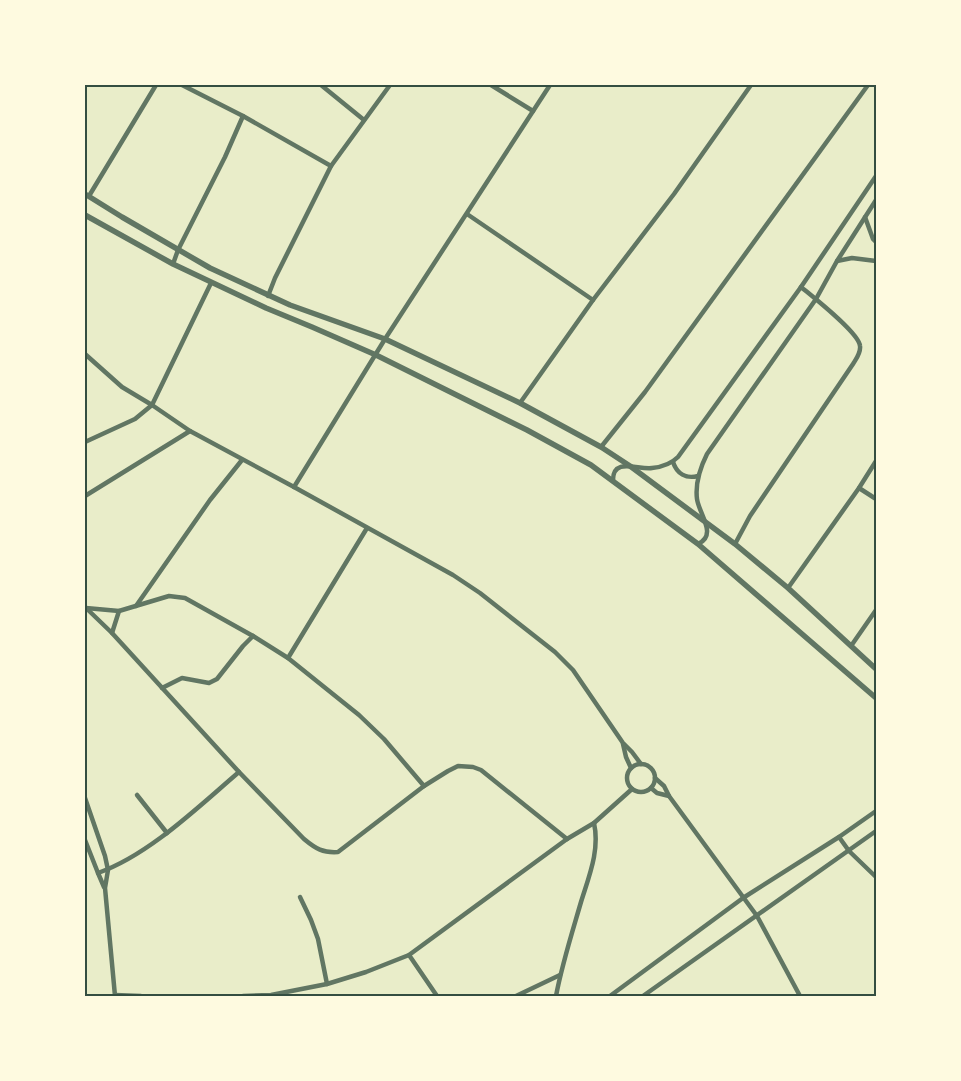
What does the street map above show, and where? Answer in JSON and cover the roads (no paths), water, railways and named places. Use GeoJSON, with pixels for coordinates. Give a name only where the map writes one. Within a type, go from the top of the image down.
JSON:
{"type":"FeatureCollection","features":[{"type":"Feature","properties":{"kind":"street"},"geometry":{"type":"LineString","coordinates":[[156,85],[87,195],[210,268],[290,306],[385,340],[520,403],[601,447],[630,466],[735,544],[788,588],[876,670]]}},
{"type":"Feature","properties":{"kind":"street"},"geometry":{"type":"LineString","coordinates":[[182,85],[243,116],[331,166]]}},
{"type":"Feature","properties":{"kind":"street"},"geometry":{"type":"LineString","coordinates":[[321,85],[364,120]]}},
{"type":"Feature","properties":{"kind":"street"},"geometry":{"type":"LineString","coordinates":[[268,296],[331,166],[390,85]]}},
{"type":"Feature","properties":{"kind":"street"},"geometry":{"type":"LineString","coordinates":[[491,85],[533,111]]}},
{"type":"Feature","properties":{"kind":"street"},"geometry":{"type":"LineString","coordinates":[[294,487],[385,340],[550,85]]}},
{"type":"Feature","properties":{"kind":"street"},"geometry":{"type":"LineString","coordinates":[[520,403],[593,300],[674,194],[750,85]]}},
{"type":"Feature","properties":{"kind":"street"},"geometry":{"type":"LineString","coordinates":[[601,447],[645,392],[868,85]]}},
{"type":"Feature","properties":{"kind":"street"},"geometry":{"type":"LineString","coordinates":[[173,264],[243,116]]}},
{"type":"Feature","properties":{"kind":"street"},"geometry":{"type":"LineString","coordinates":[[613,480],[614,473],[618,467],[626,465],[638,468],[654,468],[673,462],[683,452],[802,287],[876,176]]}},
{"type":"Feature","properties":{"kind":"street"},"geometry":{"type":"LineString","coordinates":[[698,544],[704,540],[707,534],[707,527],[697,498],[698,476],[707,454],[816,299],[837,261],[876,200]]}},
{"type":"Feature","properties":{"kind":"street"},"geometry":{"type":"LineString","coordinates":[[467,214],[593,300]]}},
{"type":"Feature","properties":{"kind":"street"},"geometry":{"type":"LineString","coordinates":[[85,215],[211,283],[376,355],[527,430],[591,465],[698,544],[876,698]]}},
{"type":"Feature","properties":{"kind":"street"},"geometry":{"type":"LineString","coordinates":[[865,217],[873,239],[876,242]]}},
{"type":"Feature","properties":{"kind":"street"},"geometry":{"type":"LineString","coordinates":[[837,261],[852,258],[876,261]]}},
{"type":"Feature","properties":{"kind":"street"},"geometry":{"type":"LineString","coordinates":[[85,442],[135,419],[152,405],[211,283]]}},
{"type":"Feature","properties":{"kind":"street"},"geometry":{"type":"LineString","coordinates":[[735,544],[750,516],[859,353],[860,345],[856,338],[802,287]]}},
{"type":"Feature","properties":{"kind":"street"},"geometry":{"type":"LineString","coordinates":[[85,354],[122,387],[190,431],[474,588],[554,652],[572,670],[623,743],[641,764]]}},
{"type":"Feature","properties":{"kind":"street"},"geometry":{"type":"LineString","coordinates":[[85,496],[190,431]]}},
{"type":"Feature","properties":{"kind":"street"},"geometry":{"type":"LineString","coordinates":[[136,606],[210,500],[242,460]]}},
{"type":"Feature","properties":{"kind":"street"},"geometry":{"type":"LineString","coordinates":[[788,588],[876,461]]}},
{"type":"Feature","properties":{"kind":"street"},"geometry":{"type":"LineString","coordinates":[[673,462],[680,474],[689,477],[698,476]]}},
{"type":"Feature","properties":{"kind":"street"},"geometry":{"type":"LineString","coordinates":[[859,488],[876,499]]}},
{"type":"Feature","properties":{"kind":"street"},"geometry":{"type":"LineString","coordinates":[[288,658],[367,528]]}},
{"type":"Feature","properties":{"kind":"street"},"geometry":{"type":"LineString","coordinates":[[85,607],[119,611],[169,596],[185,598],[288,658],[359,715],[384,739],[424,786]]}},
{"type":"Feature","properties":{"kind":"street"},"geometry":{"type":"LineString","coordinates":[[85,607],[112,633],[239,772],[304,839],[321,851],[329,853],[338,852],[424,786],[458,766],[473,766],[481,770],[568,839]]}},
{"type":"Feature","properties":{"kind":"street"},"geometry":{"type":"LineString","coordinates":[[851,646],[876,610]]}},
{"type":"Feature","properties":{"kind":"street"},"geometry":{"type":"LineString","coordinates":[[112,633],[119,611]]}},
{"type":"Feature","properties":{"kind":"street"},"geometry":{"type":"LineString","coordinates":[[162,688],[182,678],[209,683],[216,679],[253,636]]}},
{"type":"Feature","properties":{"kind":"street"},"geometry":{"type":"LineString","coordinates":[[623,743],[631,768]]}},
{"type":"Feature","properties":{"kind":"street"},"geometry":{"type":"LineString","coordinates":[[656,778],[651,788],[642,792],[632,789],[627,779],[631,768],[636,765],[647,765],[651,768],[656,778],[664,786],[669,796],[757,916],[800,996]]}},
{"type":"Feature","properties":{"kind":"street"},"geometry":{"type":"LineString","coordinates":[[98,873],[108,870],[136,854],[166,833],[239,772]]}},
{"type":"Feature","properties":{"kind":"street"},"geometry":{"type":"LineString","coordinates":[[651,788],[657,793],[669,796]]}},
{"type":"Feature","properties":{"kind":"street"},"geometry":{"type":"LineString","coordinates":[[243,996],[271,995],[327,984],[366,972],[409,954],[568,839],[594,823],[632,789]]}},
{"type":"Feature","properties":{"kind":"street"},"geometry":{"type":"LineString","coordinates":[[137,795],[166,833]]}},
{"type":"Feature","properties":{"kind":"street"},"geometry":{"type":"LineString","coordinates":[[85,800],[91,812],[108,870],[105,888],[115,996],[141,996]]}},
{"type":"Feature","properties":{"kind":"street"},"geometry":{"type":"LineString","coordinates":[[610,996],[743,898],[876,810]]}},
{"type":"Feature","properties":{"kind":"street"},"geometry":{"type":"LineString","coordinates":[[85,813],[91,812]]}},
{"type":"Feature","properties":{"kind":"street"},"geometry":{"type":"LineString","coordinates":[[556,996],[560,975],[595,856],[596,834],[594,823]]}},
{"type":"Feature","properties":{"kind":"street"},"geometry":{"type":"LineString","coordinates":[[643,996],[876,831]]}},
{"type":"Feature","properties":{"kind":"street"},"geometry":{"type":"LineString","coordinates":[[839,836],[849,851],[876,877]]}},
{"type":"Feature","properties":{"kind":"street"},"geometry":{"type":"LineString","coordinates":[[85,840],[105,888]]}},
{"type":"Feature","properties":{"kind":"street"},"geometry":{"type":"LineString","coordinates":[[300,897],[318,939],[327,984]]}},
{"type":"Feature","properties":{"kind":"street"},"geometry":{"type":"LineString","coordinates":[[409,954],[437,996]]}},
{"type":"Feature","properties":{"kind":"street"},"geometry":{"type":"LineString","coordinates":[[516,996],[560,975]]}}]}
